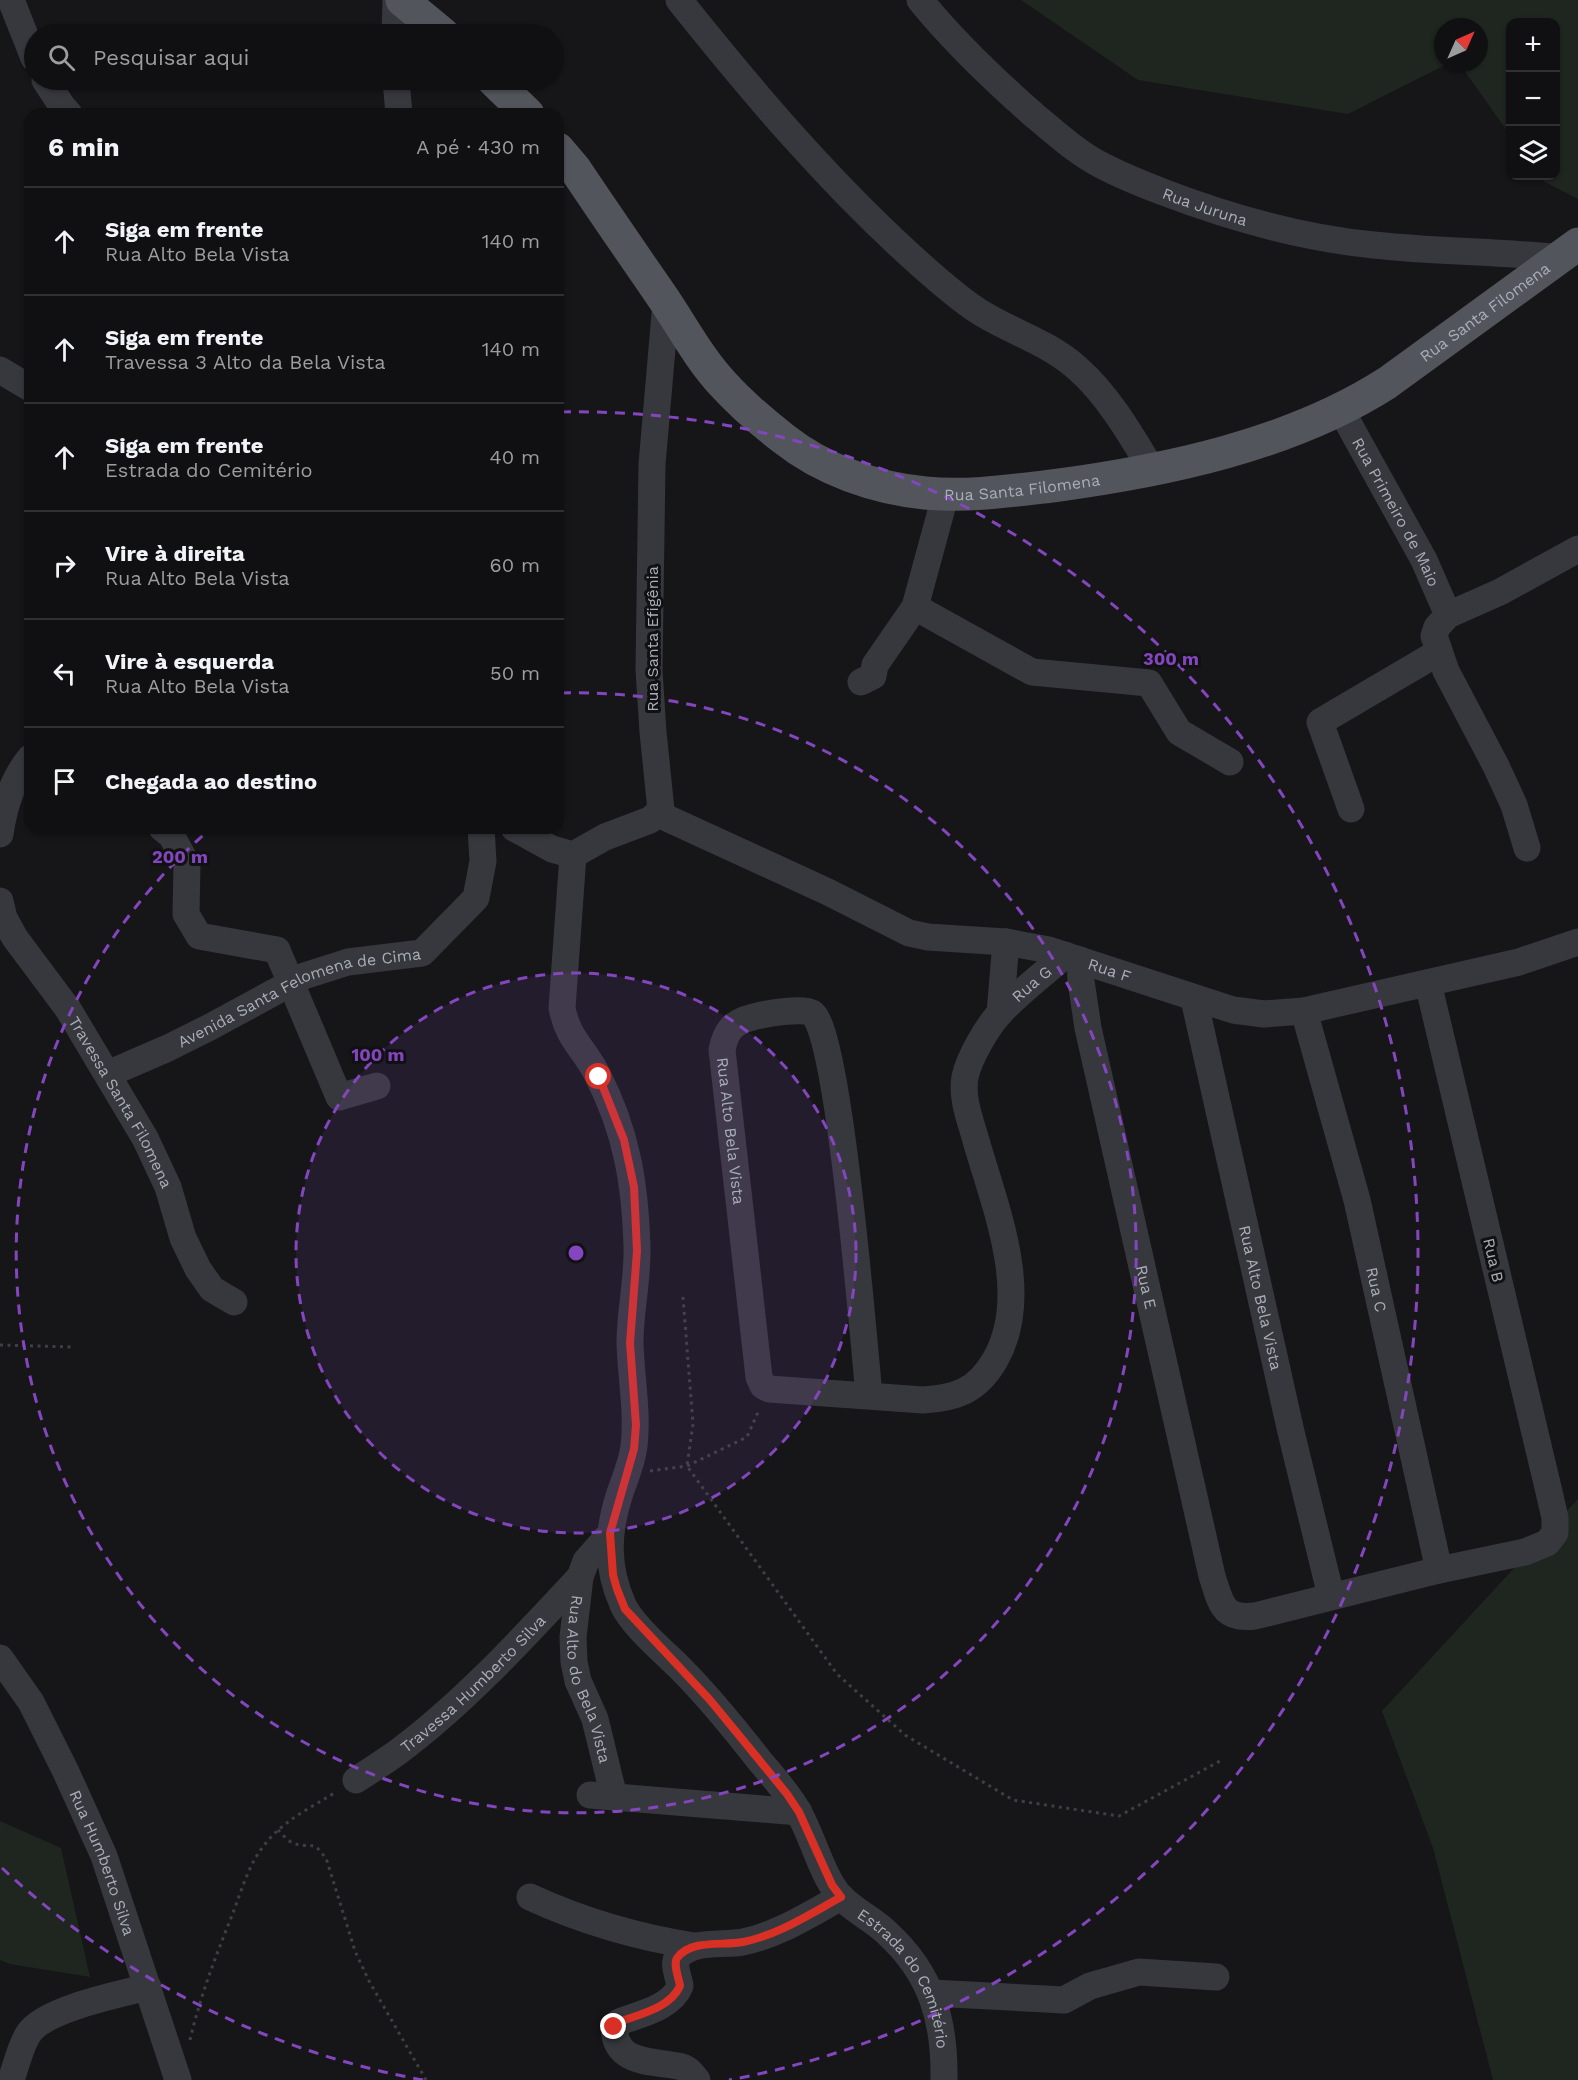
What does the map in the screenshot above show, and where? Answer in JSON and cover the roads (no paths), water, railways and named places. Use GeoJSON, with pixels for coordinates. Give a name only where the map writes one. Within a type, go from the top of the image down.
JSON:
{"type":"FeatureCollection","features":[{"type":"Feature","properties":{"kind":"main road"},"geometry":{"type":"LineString","coordinates":[[402,0],[431,24]]}},
{"type":"Feature","properties":{"kind":"main road"},"geometry":{"type":"LineString","coordinates":[[503,90],[522,108]]}},
{"type":"Feature","properties":{"kind":"main road","name":"Rua Santa Filomena"},"geometry":{"type":"LineString","coordinates":[[564,156],[721,382],[757,417],[786,441],[823,465],[870,482],[924,493],[984,494],[1095,480],[1152,470],[1237,448],[1315,422],[1359,401],[1414,364],[1569,251]]}},
{"type":"Feature","properties":{"kind":"street"},"geometry":{"type":"LineString","coordinates":[[11,0],[24,33]]}},
{"type":"Feature","properties":{"kind":"street"},"geometry":{"type":"LineString","coordinates":[[395,24],[396,0]]}},
{"type":"Feature","properties":{"kind":"street"},"geometry":{"type":"LineString","coordinates":[[680,0],[733,67],[810,156],[921,265],[978,311],[1054,350],[1078,368],[1120,419],[1152,470]]}},
{"type":"Feature","properties":{"kind":"street","name":"Rua Juruna"},"geometry":{"type":"LineString","coordinates":[[920,0],[948,32],[1008,92],[1067,143],[1100,165],[1197,205],[1266,226],[1374,246],[1569,251]]}},
{"type":"Feature","properties":{"kind":"street"},"geometry":{"type":"LineString","coordinates":[[52,90],[64,108]]}},
{"type":"Feature","properties":{"kind":"street"},"geometry":{"type":"LineString","coordinates":[[397,90],[398,108]]}},
{"type":"Feature","properties":{"kind":"street","name":"Rua Santa Efigênia"},"geometry":{"type":"LineString","coordinates":[[658,814],[662,806],[652,732],[649,670],[652,464],[666,303]]}},
{"type":"Feature","properties":{"kind":"street"},"geometry":{"type":"LineString","coordinates":[[0,370],[24,384]]}},
{"type":"Feature","properties":{"kind":"street","name":"Rua Primeiro de Maio"},"geometry":{"type":"LineString","coordinates":[[1341,410],[1424,560],[1448,615]]}},
{"type":"Feature","properties":{"kind":"street"},"geometry":{"type":"LineString","coordinates":[[861,682],[873,676],[875,665],[915,607],[946,493]]}},
{"type":"Feature","properties":{"kind":"street"},"geometry":{"type":"LineString","coordinates":[[1527,848],[1514,805],[1446,671],[1434,636],[1437,627],[1448,615],[1500,592],[1578,549]]}},
{"type":"Feature","properties":{"kind":"street"},"geometry":{"type":"LineString","coordinates":[[915,607],[1032,672],[1149,682],[1179,732],[1230,762]]}},
{"type":"Feature","properties":{"kind":"street"},"geometry":{"type":"LineString","coordinates":[[1351,809],[1320,722],[1439,652]]}},
{"type":"Feature","properties":{"kind":"street"},"geometry":{"type":"LineString","coordinates":[[0,834],[3,813],[12,788],[24,766]]}},
{"type":"Feature","properties":{"kind":"street"},"geometry":{"type":"LineString","coordinates":[[525,834],[552,849],[573,855],[605,837],[658,814]]}},
{"type":"Feature","properties":{"kind":"street","name":"Rua F"},"geometry":{"type":"LineString","coordinates":[[658,814],[828,892],[909,933],[928,937],[1006,942],[1049,950],[1233,1010],[1264,1014],[1304,1011],[1357,997],[1519,962],[1578,942]]}},
{"type":"Feature","properties":{"kind":"street"},"geometry":{"type":"LineString","coordinates":[[170,834],[187,864],[186,914],[199,936],[278,950],[290,984],[339,1097],[377,1086]]}},
{"type":"Feature","properties":{"kind":"street","name":"Avenida Santa Felomena de Cima"},"geometry":{"type":"LineString","coordinates":[[108,1074],[168,1048],[304,976],[348,962],[422,953],[476,898],[483,861],[481,834]]}},
{"type":"Feature","properties":{"kind":"street"},"geometry":{"type":"LineString","coordinates":[[573,855],[562,1008],[565,1024],[572,1038],[592,1064],[610,1103],[624,1140],[634,1187],[637,1251],[630,1343],[636,1425],[634,1449],[610,1533]]}},
{"type":"Feature","properties":{"kind":"street","name":"Travessa Santa Filomena"},"geometry":{"type":"LineString","coordinates":[[0,901],[4,918],[15,938],[68,1009],[145,1138],[168,1187],[183,1238],[198,1269],[212,1289],[234,1302]]}},
{"type":"Feature","properties":{"kind":"street"},"geometry":{"type":"LineString","coordinates":[[869,1395],[923,1400],[948,1398],[964,1391],[978,1382],[991,1368],[1007,1332],[1012,1301],[1009,1268],[999,1221],[967,1109],[964,1088],[966,1074],[974,1053],[1000,1013],[1006,942]]}},
{"type":"Feature","properties":{"kind":"street","name":"Rua G"},"geometry":{"type":"LineString","coordinates":[[1000,1013],[1072,958]]}},
{"type":"Feature","properties":{"kind":"street","name":"Rua E"},"geometry":{"type":"LineString","coordinates":[[1072,958],[1083,998],[1097,1069],[1212,1576],[1220,1599],[1226,1611],[1240,1618],[1331,1596]]}},
{"type":"Feature","properties":{"kind":"street","name":"Rua B"},"geometry":{"type":"LineString","coordinates":[[1428,983],[1555,1518],[1553,1538],[1540,1547],[1439,1570]]}},
{"type":"Feature","properties":{"kind":"street","name":"Rua Alto Bela Vista"},"geometry":{"type":"LineString","coordinates":[[1194,999],[1291,1432],[1331,1596]]}},
{"type":"Feature","properties":{"kind":"street","name":"Rua Alto Bela Vista"},"geometry":{"type":"LineString","coordinates":[[803,1010],[811,1012],[823,1030],[830,1058],[852,1219],[869,1395],[769,1389],[763,1386],[759,1377],[722,1050],[728,1030],[738,1021],[758,1015],[803,1010]]}},
{"type":"Feature","properties":{"kind":"street","name":"Rua C"},"geometry":{"type":"LineString","coordinates":[[1304,1011],[1357,1200],[1439,1570]]}},
{"type":"Feature","properties":{"kind":"street","name":"Rua Alto do Bela Vista"},"geometry":{"type":"LineString","coordinates":[[610,1533],[586,1561],[580,1577],[573,1637],[574,1662],[578,1681],[595,1719],[602,1796],[793,1803]]}},
{"type":"Feature","properties":{"kind":"street","name":"Estrada do Cemitério"},"geometry":{"type":"LineString","coordinates":[[610,1533],[613,1575],[625,1609],[710,1700],[793,1803],[832,1885],[841,1897],[887,1933],[907,1954],[932,1993],[942,2029],[944,2080]]}},
{"type":"Feature","properties":{"kind":"street"},"geometry":{"type":"LineString","coordinates":[[1331,1596],[1439,1570]]}},
{"type":"Feature","properties":{"kind":"street","name":"Travessa Humberto Silva"},"geometry":{"type":"LineString","coordinates":[[356,1780],[398,1752],[444,1714],[541,1620],[580,1577]]}},
{"type":"Feature","properties":{"kind":"street","name":"Rua Humberto Silva"},"geometry":{"type":"LineString","coordinates":[[0,1658],[31,1702],[104,1856],[177,2080]]}},
{"type":"Feature","properties":{"kind":"street"},"geometry":{"type":"LineString","coordinates":[[530,1897],[563,1912],[599,1924],[694,1946],[742,1942],[761,1937],[841,1897]]}},
{"type":"Feature","properties":{"kind":"street"},"geometry":{"type":"LineString","coordinates":[[690,2074],[631,2056],[622,2049],[614,2027],[619,2022],[658,2007],[674,1996],[680,1986],[675,1962],[678,1957],[694,1946]]}},
{"type":"Feature","properties":{"kind":"street"},"geometry":{"type":"LineString","coordinates":[[932,1993],[1064,2000],[1090,1986],[1139,1972],[1216,1977]]}},
{"type":"Feature","properties":{"kind":"street"},"geometry":{"type":"LineString","coordinates":[[11,2080],[25,2039],[37,2023],[68,2009],[148,1987]]}}]}
